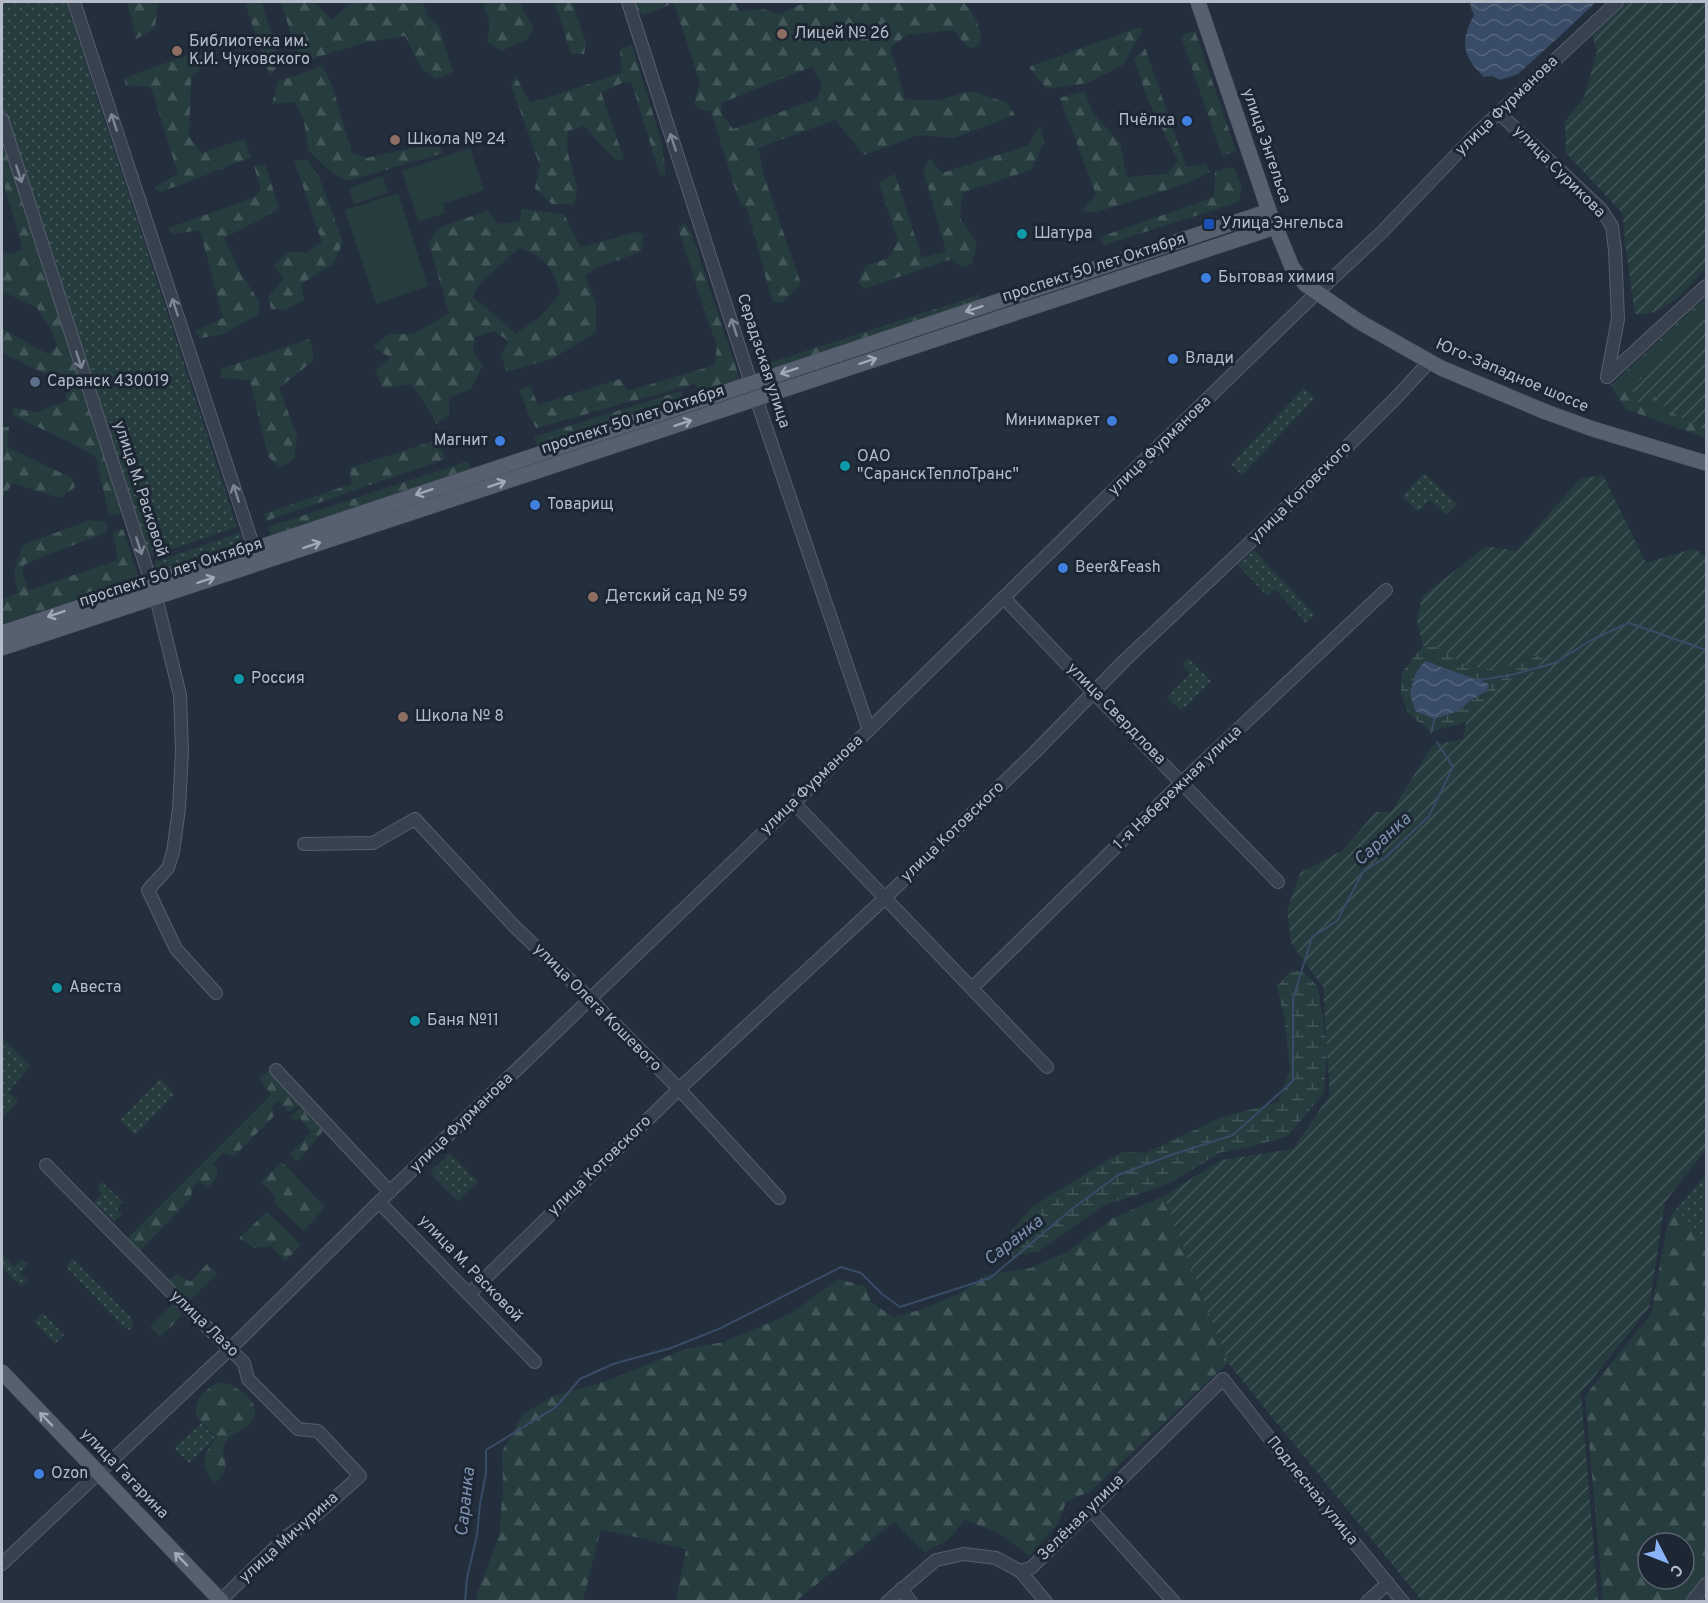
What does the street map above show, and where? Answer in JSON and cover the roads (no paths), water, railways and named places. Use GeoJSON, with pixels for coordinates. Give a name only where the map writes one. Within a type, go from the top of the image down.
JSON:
{"type":"FeatureCollection","features":[{"type":"Feature","properties":{"kind":"main road","name":"улица Энгельса"},"geometry":{"type":"LineString","coordinates":[[1198,2],[1275,227],[1292,267],[1298,276],[1317,293]]}},
{"type":"Feature","properties":{"kind":"main road","name":"проспект 50 лет Октября"},"geometry":{"type":"LineString","coordinates":[[256,556],[752,383],[1269,211]]}},
{"type":"Feature","properties":{"kind":"main road","name":"проспект 50 лет Октября"},"geometry":{"type":"LineString","coordinates":[[2,633],[153,590],[756,398],[1275,227]]}},
{"type":"Feature","properties":{"kind":"main road","name":"Юго-Западное шоссе"},"geometry":{"type":"LineString","coordinates":[[1317,293],[1359,321],[1429,362],[1486,388],[1593,429],[1707,463]]}},
{"type":"Feature","properties":{"kind":"main road","name":"Серадзская улица"},"geometry":{"type":"LineString","coordinates":[[752,383],[756,398]]}},
{"type":"Feature","properties":{"kind":"main road","name":"проспект 50 лет Октября"},"geometry":{"type":"LineString","coordinates":[[2,648],[153,590]]}},
{"type":"Feature","properties":{"kind":"main road","name":"улица Гагарина"},"geometry":{"type":"LineString","coordinates":[[2,1372],[221,1601]]}},
{"type":"Feature","properties":{"kind":"street"},"geometry":{"type":"LineString","coordinates":[[74,2],[256,556]]}},
{"type":"Feature","properties":{"kind":"street","name":"Серадзская улица"},"geometry":{"type":"LineString","coordinates":[[628,2],[752,383]]}},
{"type":"Feature","properties":{"kind":"street","name":"улица Фурманова"},"geometry":{"type":"LineString","coordinates":[[2,1564],[230,1349],[379,1202],[591,1000],[1382,232],[1475,135],[1617,2]]}},
{"type":"Feature","properties":{"kind":"street","name":"улица Сурикова"},"geometry":{"type":"LineString","coordinates":[[1499,113],[1601,209],[1612,226],[1618,319],[1607,377],[1707,286]]}},
{"type":"Feature","properties":{"kind":"street","name":"улица М. Расковой"},"geometry":{"type":"LineString","coordinates":[[2,119],[153,590],[180,695],[182,751],[179,809],[173,852],[168,868],[148,890],[176,949],[216,993]]}},
{"type":"Feature","properties":{"kind":"street","name":"улица Котовского"},"geometry":{"type":"LineString","coordinates":[[469,1294],[679,1089],[885,898],[1125,660],[1261,532],[1394,400],[1429,362]]}},
{"type":"Feature","properties":{"kind":"street","name":"Серадзская улица"},"geometry":{"type":"LineString","coordinates":[[756,398],[869,730]]}},
{"type":"Feature","properties":{"kind":"street","name":"1-я Набережная улица"},"geometry":{"type":"LineString","coordinates":[[972,988],[1182,783],[1386,590]]}},
{"type":"Feature","properties":{"kind":"street","name":"улица Свердлова"},"geometry":{"type":"LineString","coordinates":[[1004,598],[1278,882]]}},
{"type":"Feature","properties":{"kind":"street"},"geometry":{"type":"LineString","coordinates":[[794,803],[1047,1067]]}},
{"type":"Feature","properties":{"kind":"street","name":"улица Олега Кошевого"},"geometry":{"type":"LineString","coordinates":[[304,844],[373,843],[415,819],[515,927],[679,1089],[779,1198]]}},
{"type":"Feature","properties":{"kind":"street"},"geometry":{"type":"LineString","coordinates":[[276,1070],[390,1192]]}},
{"type":"Feature","properties":{"kind":"street","name":"улица Лазо"},"geometry":{"type":"LineString","coordinates":[[46,1165],[244,1363],[248,1380],[298,1429],[318,1431],[360,1476]]}},
{"type":"Feature","properties":{"kind":"street","name":"улица М. Расковой"},"geometry":{"type":"LineString","coordinates":[[379,1202],[535,1362]]}},
{"type":"Feature","properties":{"kind":"street","name":"Зелёная улица"},"geometry":{"type":"LineString","coordinates":[[887,1602],[936,1560],[964,1554],[996,1558],[1020,1571],[1031,1568],[1223,1380]]}},
{"type":"Feature","properties":{"kind":"street","name":"Подлесная улица"},"geometry":{"type":"LineString","coordinates":[[1223,1380],[1403,1602]]}},
{"type":"Feature","properties":{"kind":"street","name":"улица Мичурина"},"geometry":{"type":"LineString","coordinates":[[221,1601],[287,1536],[309,1521],[360,1476]]}},
{"type":"Feature","properties":{"kind":"street"},"geometry":{"type":"LineString","coordinates":[[1090,1509],[1174,1602]]}},
{"type":"Feature","properties":{"kind":"street"},"geometry":{"type":"LineString","coordinates":[[1020,1571],[1046,1602]]}},
{"type":"Feature","properties":{"kind":"street"},"geometry":{"type":"LineString","coordinates":[[1367,1602],[1388,1583]]}},
{"type":"Feature","properties":{"kind":"street"},"geometry":{"type":"LineString","coordinates":[[1692,1602],[1707,1584]]}},
{"type":"Feature","properties":{"kind":"street"},"geometry":{"type":"LineString","coordinates":[[901,1590],[911,1602]]}},
{"type":"Feature","properties":{"kind":"water"},"geometry":{"type":"Polygon","coordinates":[[[1470,2],[1596,2],[1518,74],[1500,80],[1492,76],[1484,77],[1467,55],[1465,41],[1474,15],[1470,2]]]}},
{"type":"Feature","properties":{"kind":"water"},"geometry":{"type":"Polygon","coordinates":[[[1425,661],[1489,684],[1487,691],[1458,711],[1434,719],[1415,711],[1410,693],[1416,672],[1425,661]]]}},
{"type":"Feature","properties":{"kind":"waterway","name":"Саранка"},"geometry":{"type":"LineString","coordinates":[[1474,681],[1511,675],[1555,663],[1593,639],[1629,623],[1706,650]]}},
{"type":"Feature","properties":{"kind":"waterway","name":"Саранка"},"geometry":{"type":"LineString","coordinates":[[1431,732],[1435,717]]}},
{"type":"Feature","properties":{"kind":"waterway","name":"Саранка"},"geometry":{"type":"LineString","coordinates":[[465,1602],[467,1578],[477,1535],[486,1473],[486,1450],[556,1407],[580,1379],[613,1364],[671,1348],[721,1328],[841,1267],[861,1273],[882,1294],[900,1307],[990,1278],[1072,1209],[1118,1175],[1233,1135],[1293,1081],[1293,999],[1312,937],[1337,921],[1363,872],[1386,857],[1429,816],[1453,767],[1437,742]]}},
{"type":"Feature","properties":{"kind":"place","name":"Лицей № 26"},"geometry":{"type":"Point","coordinates":[782,34]}},
{"type":"Feature","properties":{"kind":"place","name":"Библиотека им. К.И. Чуковского"},"geometry":{"type":"Point","coordinates":[177,51]}},
{"type":"Feature","properties":{"kind":"place","name":"Пчёлка"},"geometry":{"type":"Point","coordinates":[1187,121]}},
{"type":"Feature","properties":{"kind":"place","name":"Школа № 24"},"geometry":{"type":"Point","coordinates":[395,140]}},
{"type":"Feature","properties":{"kind":"place","name":"Улица Энгельса"},"geometry":{"type":"Point","coordinates":[1209,224]}},
{"type":"Feature","properties":{"kind":"place","name":"Шатура"},"geometry":{"type":"Point","coordinates":[1022,234]}},
{"type":"Feature","properties":{"kind":"place","name":"Бытовая химия"},"geometry":{"type":"Point","coordinates":[1206,278]}},
{"type":"Feature","properties":{"kind":"place","name":"Влади"},"geometry":{"type":"Point","coordinates":[1173,359]}},
{"type":"Feature","properties":{"kind":"place","name":"Саранск 430019"},"geometry":{"type":"Point","coordinates":[35,382]}},
{"type":"Feature","properties":{"kind":"place","name":"Минимаркет"},"geometry":{"type":"Point","coordinates":[1112,421]}},
{"type":"Feature","properties":{"kind":"place","name":"Магнит"},"geometry":{"type":"Point","coordinates":[500,441]}},
{"type":"Feature","properties":{"kind":"place","name":"ОАО \"СаранскТеплоТранс\""},"geometry":{"type":"Point","coordinates":[845,466]}},
{"type":"Feature","properties":{"kind":"place","name":"Товарищ"},"geometry":{"type":"Point","coordinates":[535,505]}},
{"type":"Feature","properties":{"kind":"place","name":"Beer&Feash"},"geometry":{"type":"Point","coordinates":[1063,568]}},
{"type":"Feature","properties":{"kind":"place","name":"Детский сад № 59"},"geometry":{"type":"Point","coordinates":[593,597]}},
{"type":"Feature","properties":{"kind":"place","name":"Россия"},"geometry":{"type":"Point","coordinates":[239,679]}},
{"type":"Feature","properties":{"kind":"place","name":"Школа № 8"},"geometry":{"type":"Point","coordinates":[403,717]}},
{"type":"Feature","properties":{"kind":"place","name":"Авеста"},"geometry":{"type":"Point","coordinates":[57,988]}},
{"type":"Feature","properties":{"kind":"place","name":"Баня №11"},"geometry":{"type":"Point","coordinates":[415,1021]}},
{"type":"Feature","properties":{"kind":"place","name":"Ozon"},"geometry":{"type":"Point","coordinates":[39,1474]}}]}
